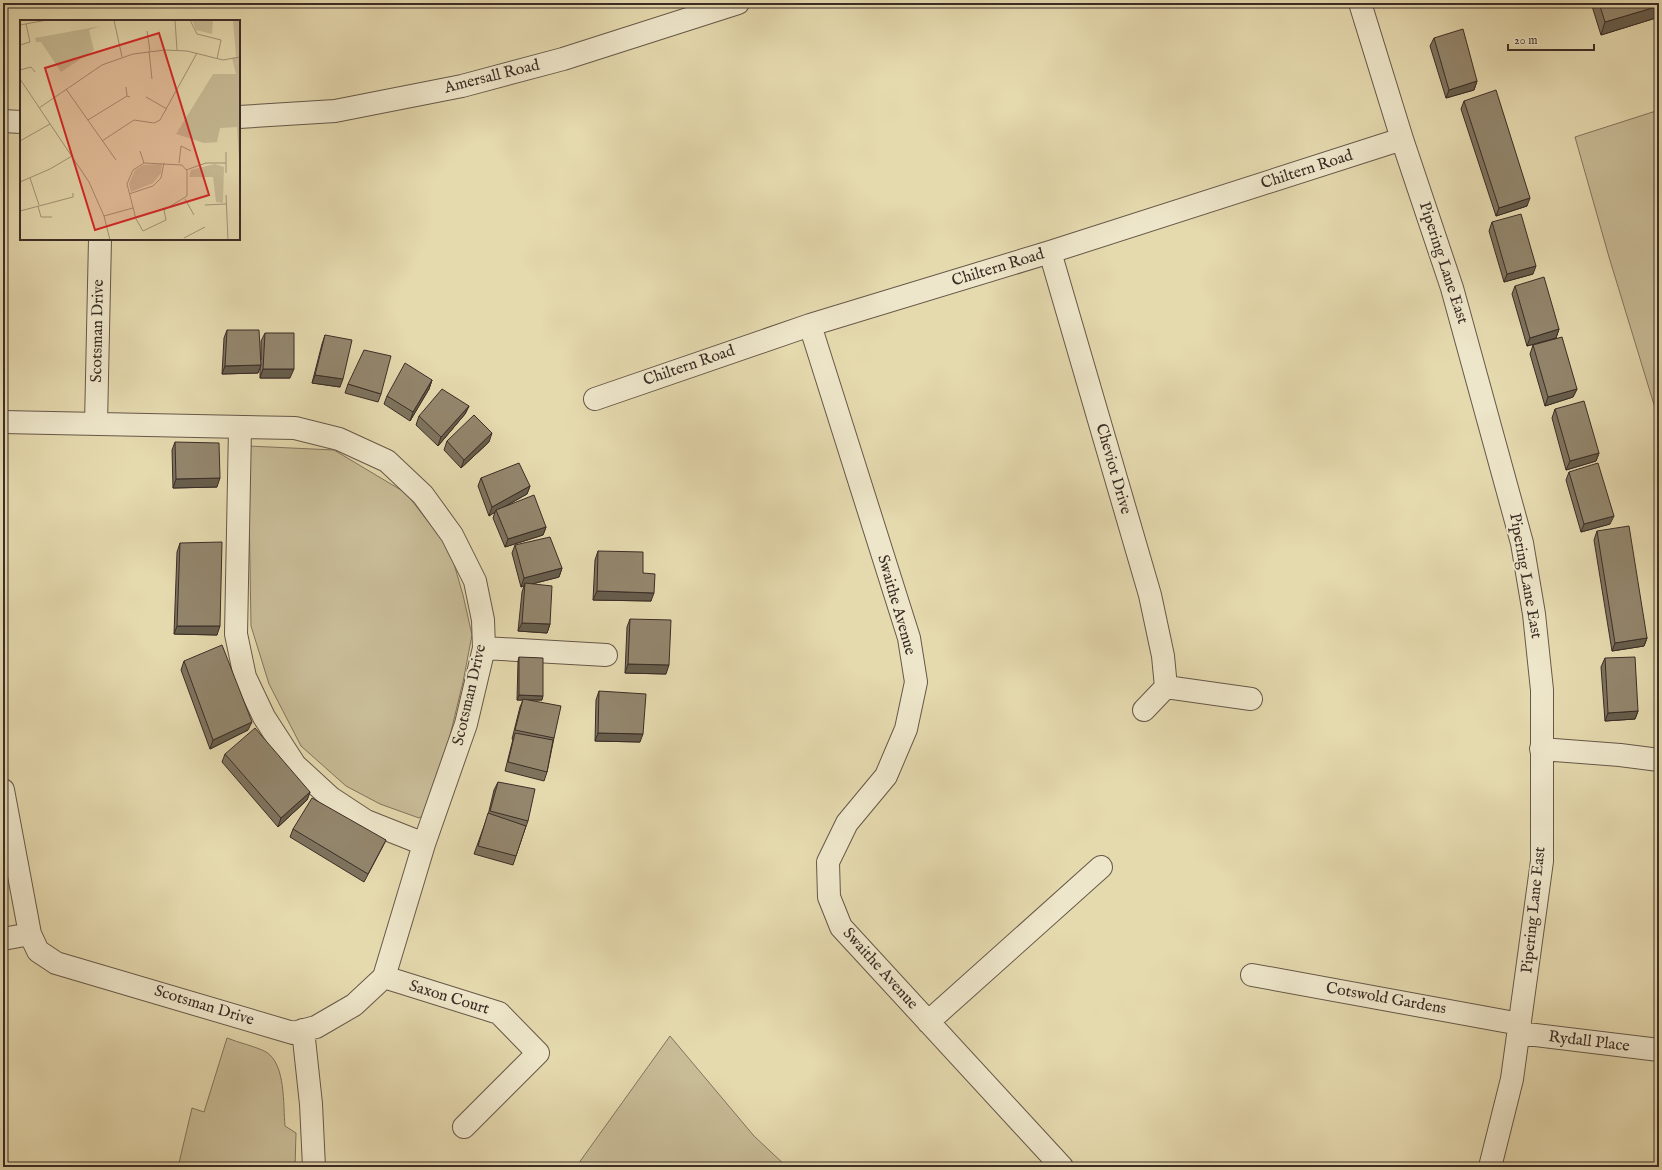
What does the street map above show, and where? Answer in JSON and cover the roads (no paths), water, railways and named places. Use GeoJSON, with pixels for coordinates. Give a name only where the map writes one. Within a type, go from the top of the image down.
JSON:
{"type":"FeatureCollection","features":[{"type":"Feature","properties":{"kind":"street","name":"Amersall Road"},"geometry":{"type":"LineString","coordinates":[[240,117],[335,111],[462,86],[563,59],[738,3]]}},
{"type":"Feature","properties":{"kind":"street","name":"Pipering Lane East"},"geometry":{"type":"LineString","coordinates":[[1360,3],[1402,139],[1452,288],[1522,543],[1534,614],[1542,690],[1542,861],[1512,1079],[1490,1167]]}},
{"type":"Feature","properties":{"kind":"street"},"geometry":{"type":"LineString","coordinates":[[3,121],[20,122]]}},
{"type":"Feature","properties":{"kind":"street","name":"Chiltern Road"},"geometry":{"type":"LineString","coordinates":[[595,399],[810,325],[1050,252],[1402,139]]}},
{"type":"Feature","properties":{"kind":"street","name":"Scotsman Drive"},"geometry":{"type":"LineString","coordinates":[[96,424],[100,240]]}},
{"type":"Feature","properties":{"kind":"street","name":"Cheviot Drive"},"geometry":{"type":"LineString","coordinates":[[1050,252],[1150,595],[1163,656],[1166,687]]}},
{"type":"Feature","properties":{"kind":"street","name":"Swaithe Avenue"},"geometry":{"type":"LineString","coordinates":[[810,325],[909,638],[916,682],[906,729],[886,776],[847,823],[828,862],[829,897],[840,927],[1062,1167]]}},
{"type":"Feature","properties":{"kind":"street","name":"Scotsman Drive"},"geometry":{"type":"LineString","coordinates":[[3,422],[295,428],[339,440],[387,461],[423,495],[452,535],[475,581],[483,620],[484,648],[466,724],[424,844],[384,977],[354,1005],[316,1027],[293,1032],[56,963],[38,951],[30,934],[3,790]]}},
{"type":"Feature","properties":{"kind":"street"},"geometry":{"type":"LineString","coordinates":[[240,428],[236,634],[245,677],[264,717],[295,765],[330,798],[366,821],[424,844]]}},
{"type":"Feature","properties":{"kind":"street"},"geometry":{"type":"LineString","coordinates":[[484,648],[606,655]]}},
{"type":"Feature","properties":{"kind":"street"},"geometry":{"type":"LineString","coordinates":[[1144,710],[1166,687],[1251,699]]}},
{"type":"Feature","properties":{"kind":"street"},"geometry":{"type":"LineString","coordinates":[[1541,749],[1620,755],[1659,760]]}},
{"type":"Feature","properties":{"kind":"street"},"geometry":{"type":"LineString","coordinates":[[928,1022],[1101,867]]}},
{"type":"Feature","properties":{"kind":"street"},"geometry":{"type":"LineString","coordinates":[[3,939],[30,934]]}},
{"type":"Feature","properties":{"kind":"street","name":"Cotswold Gardens"},"geometry":{"type":"LineString","coordinates":[[1252,975],[1520,1028]]}},
{"type":"Feature","properties":{"kind":"street","name":"Saxon Court"},"geometry":{"type":"LineString","coordinates":[[384,977],[499,1013],[538,1053],[464,1127]]}},
{"type":"Feature","properties":{"kind":"street","name":"Rydall Place"},"geometry":{"type":"LineString","coordinates":[[1520,1028],[1659,1050]]}},
{"type":"Feature","properties":{"kind":"street"},"geometry":{"type":"LineString","coordinates":[[303,1030],[311,1104],[314,1167]]}}]}
